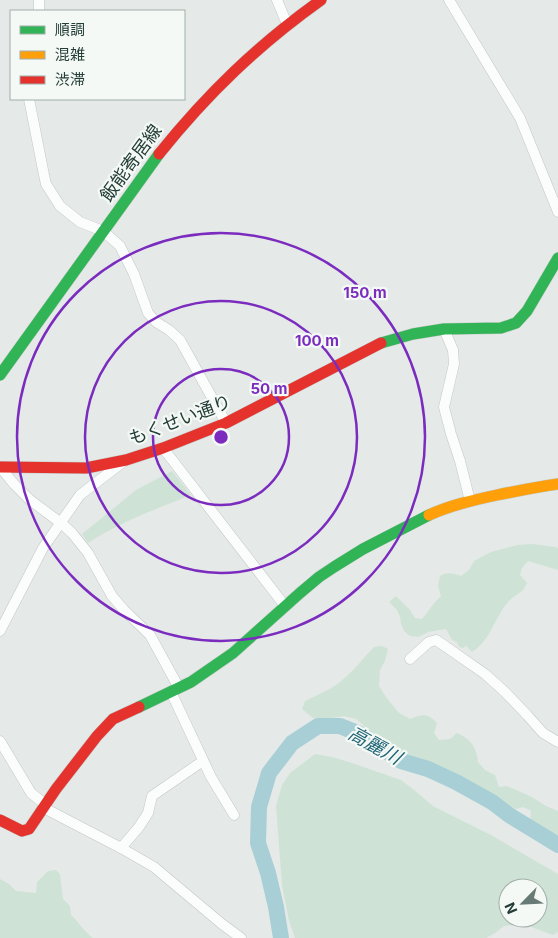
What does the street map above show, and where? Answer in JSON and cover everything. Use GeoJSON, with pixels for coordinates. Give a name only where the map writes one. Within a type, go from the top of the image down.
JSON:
{"type":"FeatureCollection","features":[{"type":"Feature","properties":{"kind":"street"},"geometry":{"type":"LineString","coordinates":[[278,0],[287,24]]}},
{"type":"Feature","properties":{"kind":"street","name":"飯能寄居線"},"geometry":{"type":"LineString","coordinates":[[0,375],[157,157],[194,111],[230,73],[287,24],[321,0]]}},
{"type":"Feature","properties":{"kind":"street"},"geometry":{"type":"LineString","coordinates":[[449,0],[520,118],[558,212]]}},
{"type":"Feature","properties":{"kind":"street"},"geometry":{"type":"LineString","coordinates":[[29,100],[46,184],[60,206],[80,222],[103,231],[120,246],[134,274],[148,313],[156,322],[180,340],[226,423]]}},
{"type":"Feature","properties":{"kind":"street","name":"もくせい通り"},"geometry":{"type":"LineString","coordinates":[[0,467],[86,468],[126,460],[163,448],[226,423],[383,342],[444,329],[501,328],[516,323],[527,312],[558,258]]}},
{"type":"Feature","properties":{"kind":"street"},"geometry":{"type":"LineString","coordinates":[[444,329],[453,350],[454,364],[444,407],[470,501]]}},
{"type":"Feature","properties":{"kind":"street"},"geometry":{"type":"LineString","coordinates":[[163,448],[285,606]]}},
{"type":"Feature","properties":{"kind":"street"},"geometry":{"type":"LineString","coordinates":[[0,630],[43,548],[80,495],[126,460]]}},
{"type":"Feature","properties":{"kind":"street"},"geometry":{"type":"LineString","coordinates":[[0,467],[30,500],[61,523],[72,534],[88,553],[112,596],[150,636],[175,690],[203,761],[234,815]]}},
{"type":"Feature","properties":{"kind":"street"},"geometry":{"type":"LineString","coordinates":[[0,820],[22,831],[29,830],[56,789],[97,736],[113,719],[191,682],[233,652],[319,577],[362,549],[440,510],[470,501],[558,484]]}},
{"type":"Feature","properties":{"kind":"street"},"geometry":{"type":"LineString","coordinates":[[410,659],[429,642],[436,640],[485,674],[505,692],[543,733],[558,742]]}},
{"type":"Feature","properties":{"kind":"street"},"geometry":{"type":"LineString","coordinates":[[0,741],[31,793],[45,807],[154,867],[241,938]]}},
{"type":"Feature","properties":{"kind":"street"},"geometry":{"type":"LineString","coordinates":[[122,848],[148,813],[152,796],[203,761]]}},
{"type":"Feature","properties":{"kind":"green space"},"geometry":{"type":"Polygon","coordinates":[[[172,471],[191,495],[125,522],[88,543],[82,534],[136,490],[172,471]]]}},
{"type":"Feature","properties":{"kind":"green space"},"geometry":{"type":"Polygon","coordinates":[[[533,544],[558,548],[558,570],[528,561],[522,568],[520,575],[527,583],[525,587],[505,606],[484,641],[472,652],[466,646],[463,648],[459,647],[457,642],[452,640],[446,629],[428,632],[418,637],[410,636],[404,631],[397,610],[389,602],[396,596],[415,618],[422,619],[441,596],[438,586],[440,576],[450,573],[461,576],[469,570],[474,561],[491,552],[517,545],[533,544]]]}},
{"type":"Feature","properties":{"kind":"green space"},"geometry":{"type":"Polygon","coordinates":[[[382,646],[388,649],[380,670],[379,686],[399,713],[410,719],[421,715],[431,717],[437,723],[434,733],[439,740],[450,739],[457,733],[470,741],[475,748],[478,762],[485,770],[495,775],[499,787],[507,786],[558,811],[558,835],[530,822],[531,811],[523,807],[508,809],[492,795],[478,787],[433,767],[420,765],[404,758],[379,741],[356,719],[344,716],[313,718],[302,709],[305,701],[336,685],[374,647],[382,646]]]}},
{"type":"Feature","properties":{"kind":"green space"},"geometry":{"type":"Polygon","coordinates":[[[315,754],[349,762],[401,780],[433,806],[491,835],[558,874],[558,932],[553,935],[534,928],[548,928],[548,878],[498,878],[498,928],[501,928],[486,938],[295,938],[289,921],[282,885],[276,806],[282,785],[290,773],[315,754]]]}},
{"type":"Feature","properties":{"kind":"green space"},"geometry":{"type":"Polygon","coordinates":[[[56,870],[60,874],[63,899],[70,906],[71,915],[93,938],[0,938],[0,879],[16,891],[36,893],[37,882],[48,871],[56,870]]]}},
{"type":"Feature","properties":{"kind":"waterway","name":"高麗川"},"geometry":{"type":"LineString","coordinates":[[281,938],[268,873],[258,843],[259,807],[269,773],[292,743],[318,726],[340,726],[360,734],[401,761],[428,769],[492,802],[509,815],[558,845]]}},
{"type":"Feature","properties":{"kind":"traffic: fast"},"geometry":{"type":"LineString","coordinates":[[0,375],[159,154]]}},
{"type":"Feature","properties":{"kind":"traffic: fast"},"geometry":{"type":"LineString","coordinates":[[381,343],[413,334],[444,329],[501,328],[516,323],[527,311],[558,258]]}},
{"type":"Feature","properties":{"kind":"traffic: fast"},"geometry":{"type":"LineString","coordinates":[[139,707],[191,682],[233,653],[300,593],[334,567],[363,549],[429,515]]}},
{"type":"Feature","properties":{"kind":"traffic: slow"},"geometry":{"type":"LineString","coordinates":[[429,515],[471,501],[558,484]]}},
{"type":"Feature","properties":{"kind":"traffic: jam"},"geometry":{"type":"LineString","coordinates":[[159,154],[215,90],[276,34],[321,0]]}},
{"type":"Feature","properties":{"kind":"traffic: jam"},"geometry":{"type":"LineString","coordinates":[[0,467],[86,468],[126,460],[163,448],[226,423],[381,343]]}},
{"type":"Feature","properties":{"kind":"traffic: jam"},"geometry":{"type":"LineString","coordinates":[[0,820],[22,831],[29,829],[56,789],[97,736],[113,719],[139,707]]}}]}
